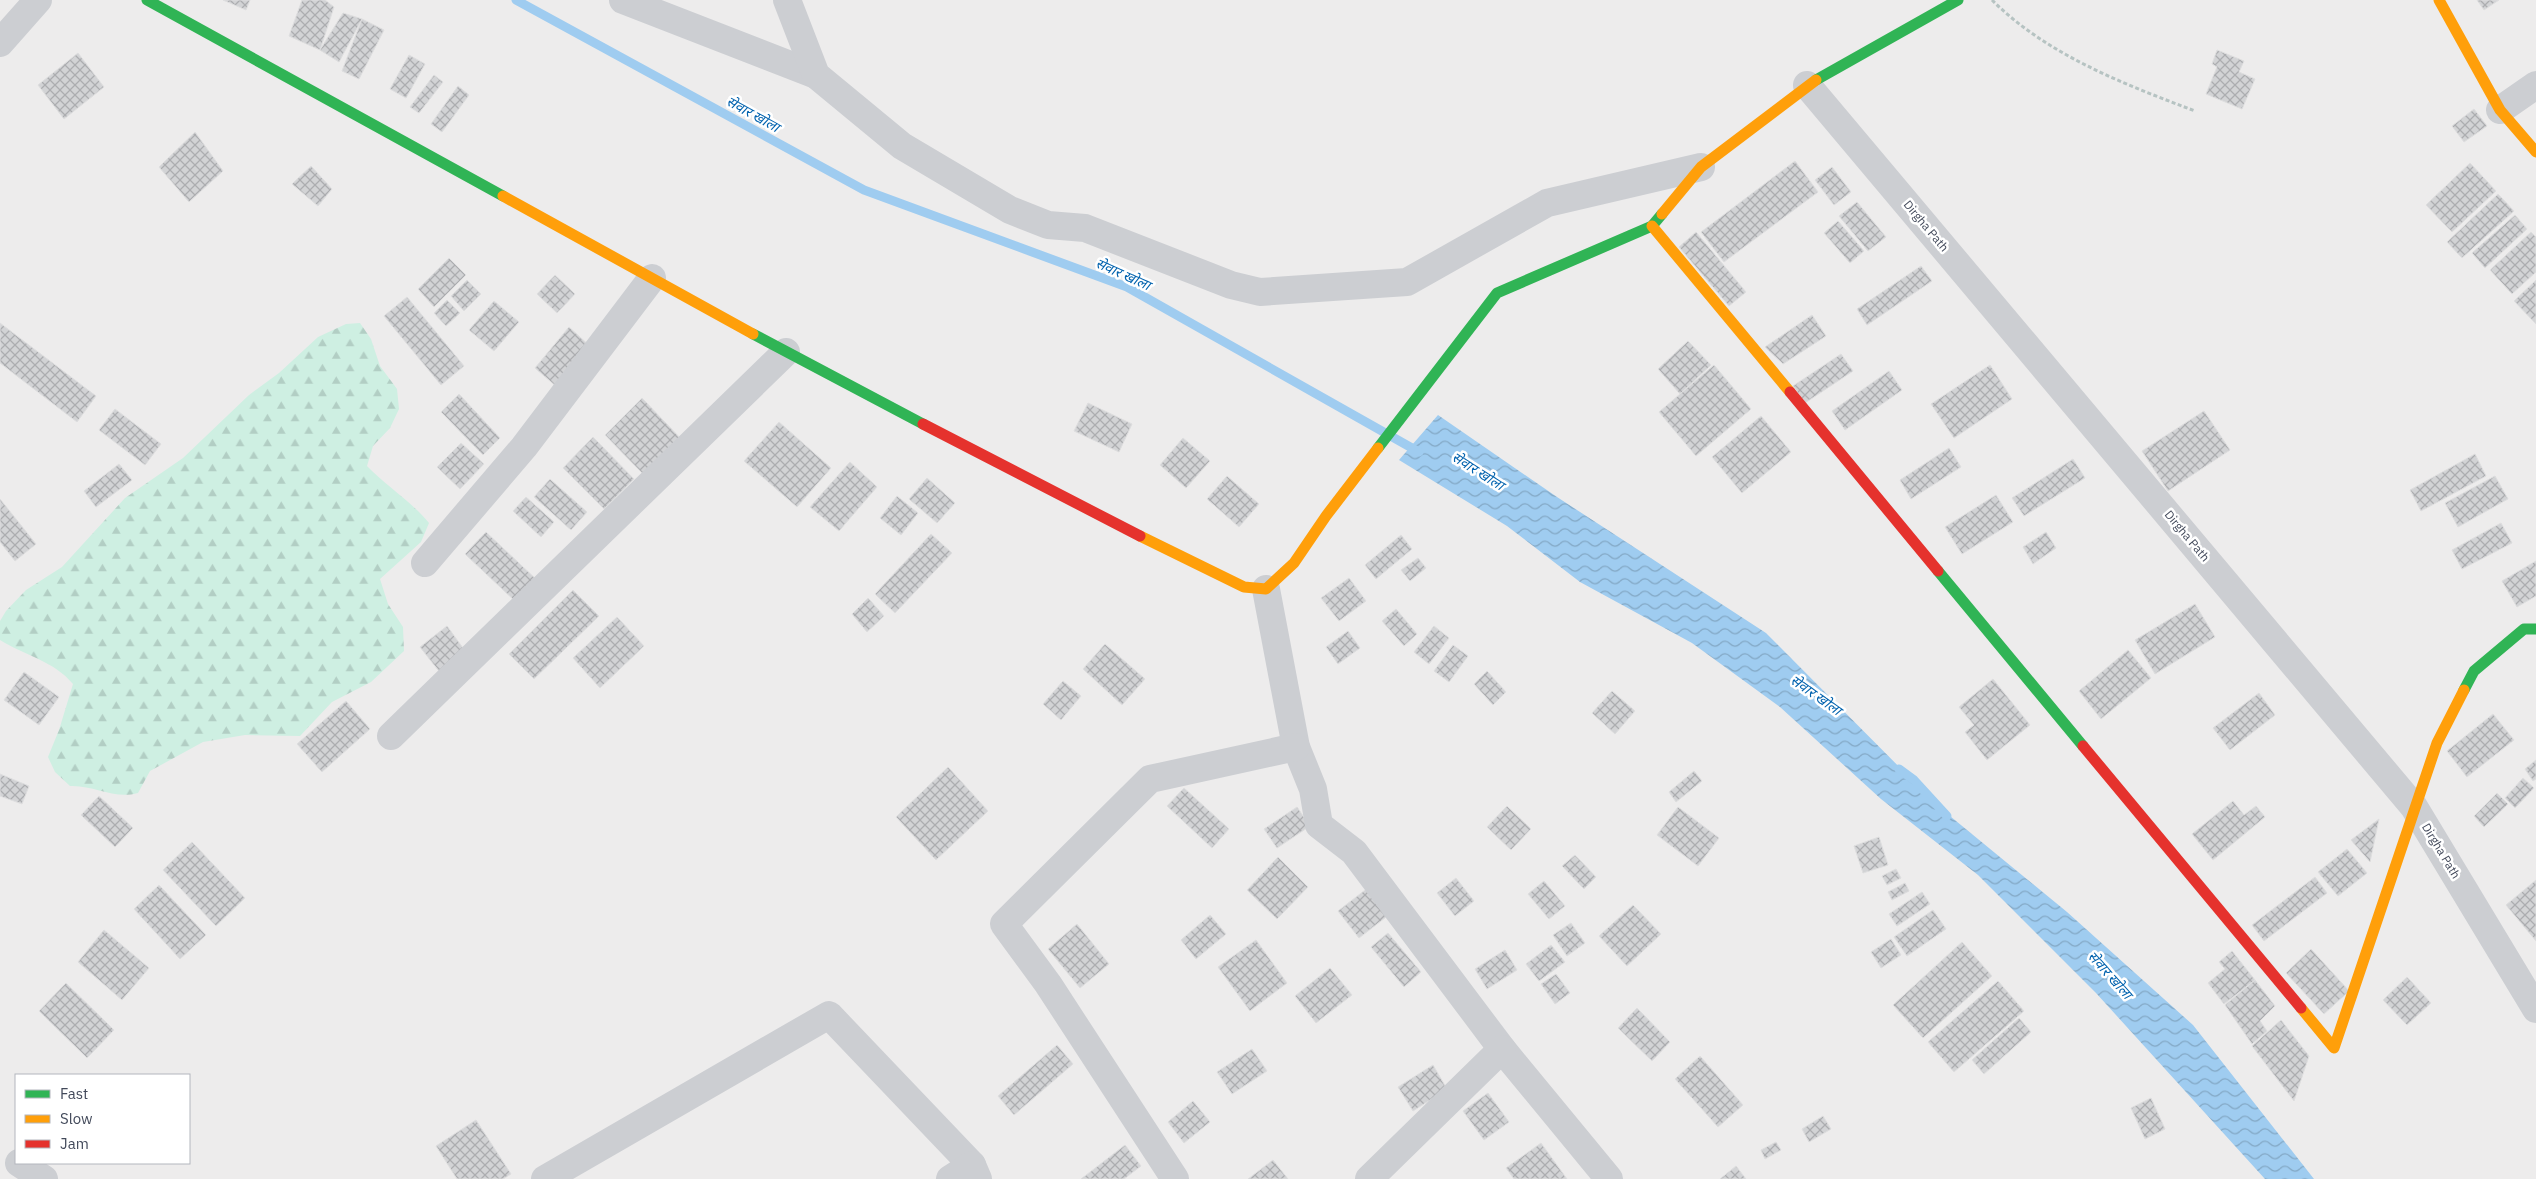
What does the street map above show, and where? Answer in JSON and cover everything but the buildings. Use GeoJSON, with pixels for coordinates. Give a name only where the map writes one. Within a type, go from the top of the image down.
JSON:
{"type":"FeatureCollection","features":[{"type":"Feature","properties":{"kind":"street"},"geometry":{"type":"LineString","coordinates":[[0,43],[38,0]]}},
{"type":"Feature","properties":{"kind":"street"},"geometry":{"type":"LineString","coordinates":[[147,0],[786,352],[1197,564],[1244,587],[1266,589],[1294,563],[1326,516],[1497,293],[1652,226],[1701,167],[1807,85],[1958,0]]}},
{"type":"Feature","properties":{"kind":"street"},"geometry":{"type":"LineString","coordinates":[[623,0],[816,75],[902,146],[1010,210],[1048,224],[1085,228],[1230,285],[1260,292],[1407,282],[1547,203],[1701,167]]}},
{"type":"Feature","properties":{"kind":"street"},"geometry":{"type":"LineString","coordinates":[[787,0],[816,75]]}},
{"type":"Feature","properties":{"kind":"street"},"geometry":{"type":"LineString","coordinates":[[2439,0],[2500,110],[2536,152]]}},
{"type":"Feature","properties":{"kind":"street","name":"Dirgha Path"},"geometry":{"type":"LineString","coordinates":[[1807,85],[2414,807],[2536,1009]]}},
{"type":"Feature","properties":{"kind":"street"},"geometry":{"type":"LineString","coordinates":[[2500,110],[2536,85]]}},
{"type":"Feature","properties":{"kind":"street"},"geometry":{"type":"LineString","coordinates":[[1652,226],[2334,1048],[2414,807],[2437,744],[2474,671],[2524,629],[2536,628]]}},
{"type":"Feature","properties":{"kind":"street"},"geometry":{"type":"LineString","coordinates":[[424,563],[524,447],[652,278]]}},
{"type":"Feature","properties":{"kind":"street"},"geometry":{"type":"LineString","coordinates":[[391,736],[786,352]]}},
{"type":"Feature","properties":{"kind":"street"},"geometry":{"type":"LineString","coordinates":[[1266,589],[1296,747],[1313,790],[1319,825],[1354,852],[1502,1049],[1609,1179]]}},
{"type":"Feature","properties":{"kind":"street"},"geometry":{"type":"LineString","coordinates":[[1176,1179],[1048,984],[1004,924],[1150,780],[1296,747]]}},
{"type":"Feature","properties":{"kind":"street"},"geometry":{"type":"LineString","coordinates":[[545,1179],[829,1015],[967,1174]]}},
{"type":"Feature","properties":{"kind":"street"},"geometry":{"type":"LineString","coordinates":[[1370,1179],[1502,1049]]}},
{"type":"Feature","properties":{"kind":"street"},"geometry":{"type":"LineString","coordinates":[[0,1150],[15,1160]]}},
{"type":"Feature","properties":{"kind":"street"},"geometry":{"type":"LineString","coordinates":[[21,1164],[44,1179]]}},
{"type":"Feature","properties":{"kind":"path"},"geometry":{"type":"LineString","coordinates":[[1992,0],[2025,28],[2055,48],[2117,81],[2195,111]]}},
{"type":"Feature","properties":{"kind":"green space"},"geometry":{"type":"Polygon","coordinates":[[[360,323],[371,339],[380,366],[397,389],[399,409],[390,428],[373,446],[367,466],[429,523],[421,542],[380,579],[388,604],[403,627],[404,651],[371,682],[332,702],[300,736],[245,735],[203,742],[150,771],[138,793],[129,795],[70,786],[55,772],[48,757],[59,730],[73,684],[48,664],[0,640],[0,621],[6,611],[26,590],[62,567],[125,498],[183,458],[249,395],[279,373],[318,337],[346,324],[360,323]]]}},
{"type":"Feature","properties":{"kind":"water"},"geometry":{"type":"Polygon","coordinates":[[[1438,415],[1557,497],[1766,633],[1939,807],[2067,912],[2193,1025],[2314,1179],[2265,1179],[2096,993],[1978,875],[1881,799],[1780,707],[1692,643],[1580,582],[1507,526],[1399,460],[1438,415]]]}},
{"type":"Feature","properties":{"kind":"waterway","name":"सेवार खोला"},"geometry":{"type":"LineString","coordinates":[[516,0],[864,190],[1127,287],[1419,452]]}},
{"type":"Feature","properties":{"kind":"waterway","name":"सेवार खोला"},"geometry":{"type":"LineString","coordinates":[[1899,769],[1914,780],[1947,816]]}},
{"type":"Feature","properties":{"kind":"traffic: fast"},"geometry":{"type":"LineString","coordinates":[[147,0],[503,196]]}},
{"type":"Feature","properties":{"kind":"traffic: fast"},"geometry":{"type":"LineString","coordinates":[[1816,80],[1958,0]]}},
{"type":"Feature","properties":{"kind":"traffic: fast"},"geometry":{"type":"LineString","coordinates":[[1378,448],[1497,293],[1652,226],[1662,214]]}},
{"type":"Feature","properties":{"kind":"traffic: fast"},"geometry":{"type":"LineString","coordinates":[[753,334],[923,424]]}},
{"type":"Feature","properties":{"kind":"traffic: fast"},"geometry":{"type":"LineString","coordinates":[[1938,571],[2083,746]]}},
{"type":"Feature","properties":{"kind":"traffic: fast"},"geometry":{"type":"LineString","coordinates":[[2464,690],[2474,671],[2524,629],[2536,629]]}},
{"type":"Feature","properties":{"kind":"traffic: slow"},"geometry":{"type":"LineString","coordinates":[[2439,0],[2500,110],[2536,152]]}},
{"type":"Feature","properties":{"kind":"traffic: slow"},"geometry":{"type":"LineString","coordinates":[[1662,214],[1701,167],[1816,80]]}},
{"type":"Feature","properties":{"kind":"traffic: slow"},"geometry":{"type":"LineString","coordinates":[[503,196],[753,334]]}},
{"type":"Feature","properties":{"kind":"traffic: slow"},"geometry":{"type":"LineString","coordinates":[[1652,226],[1790,392]]}},
{"type":"Feature","properties":{"kind":"traffic: slow"},"geometry":{"type":"LineString","coordinates":[[1140,536],[1244,587],[1266,589],[1294,563],[1326,516],[1378,448]]}},
{"type":"Feature","properties":{"kind":"traffic: slow"},"geometry":{"type":"LineString","coordinates":[[2301,1008],[2334,1048],[2437,743],[2464,690]]}},
{"type":"Feature","properties":{"kind":"traffic: jam"},"geometry":{"type":"LineString","coordinates":[[1790,392],[1938,571]]}},
{"type":"Feature","properties":{"kind":"traffic: jam"},"geometry":{"type":"LineString","coordinates":[[923,424],[1140,536]]}},
{"type":"Feature","properties":{"kind":"traffic: jam"},"geometry":{"type":"LineString","coordinates":[[2083,746],[2301,1008]]}}]}
